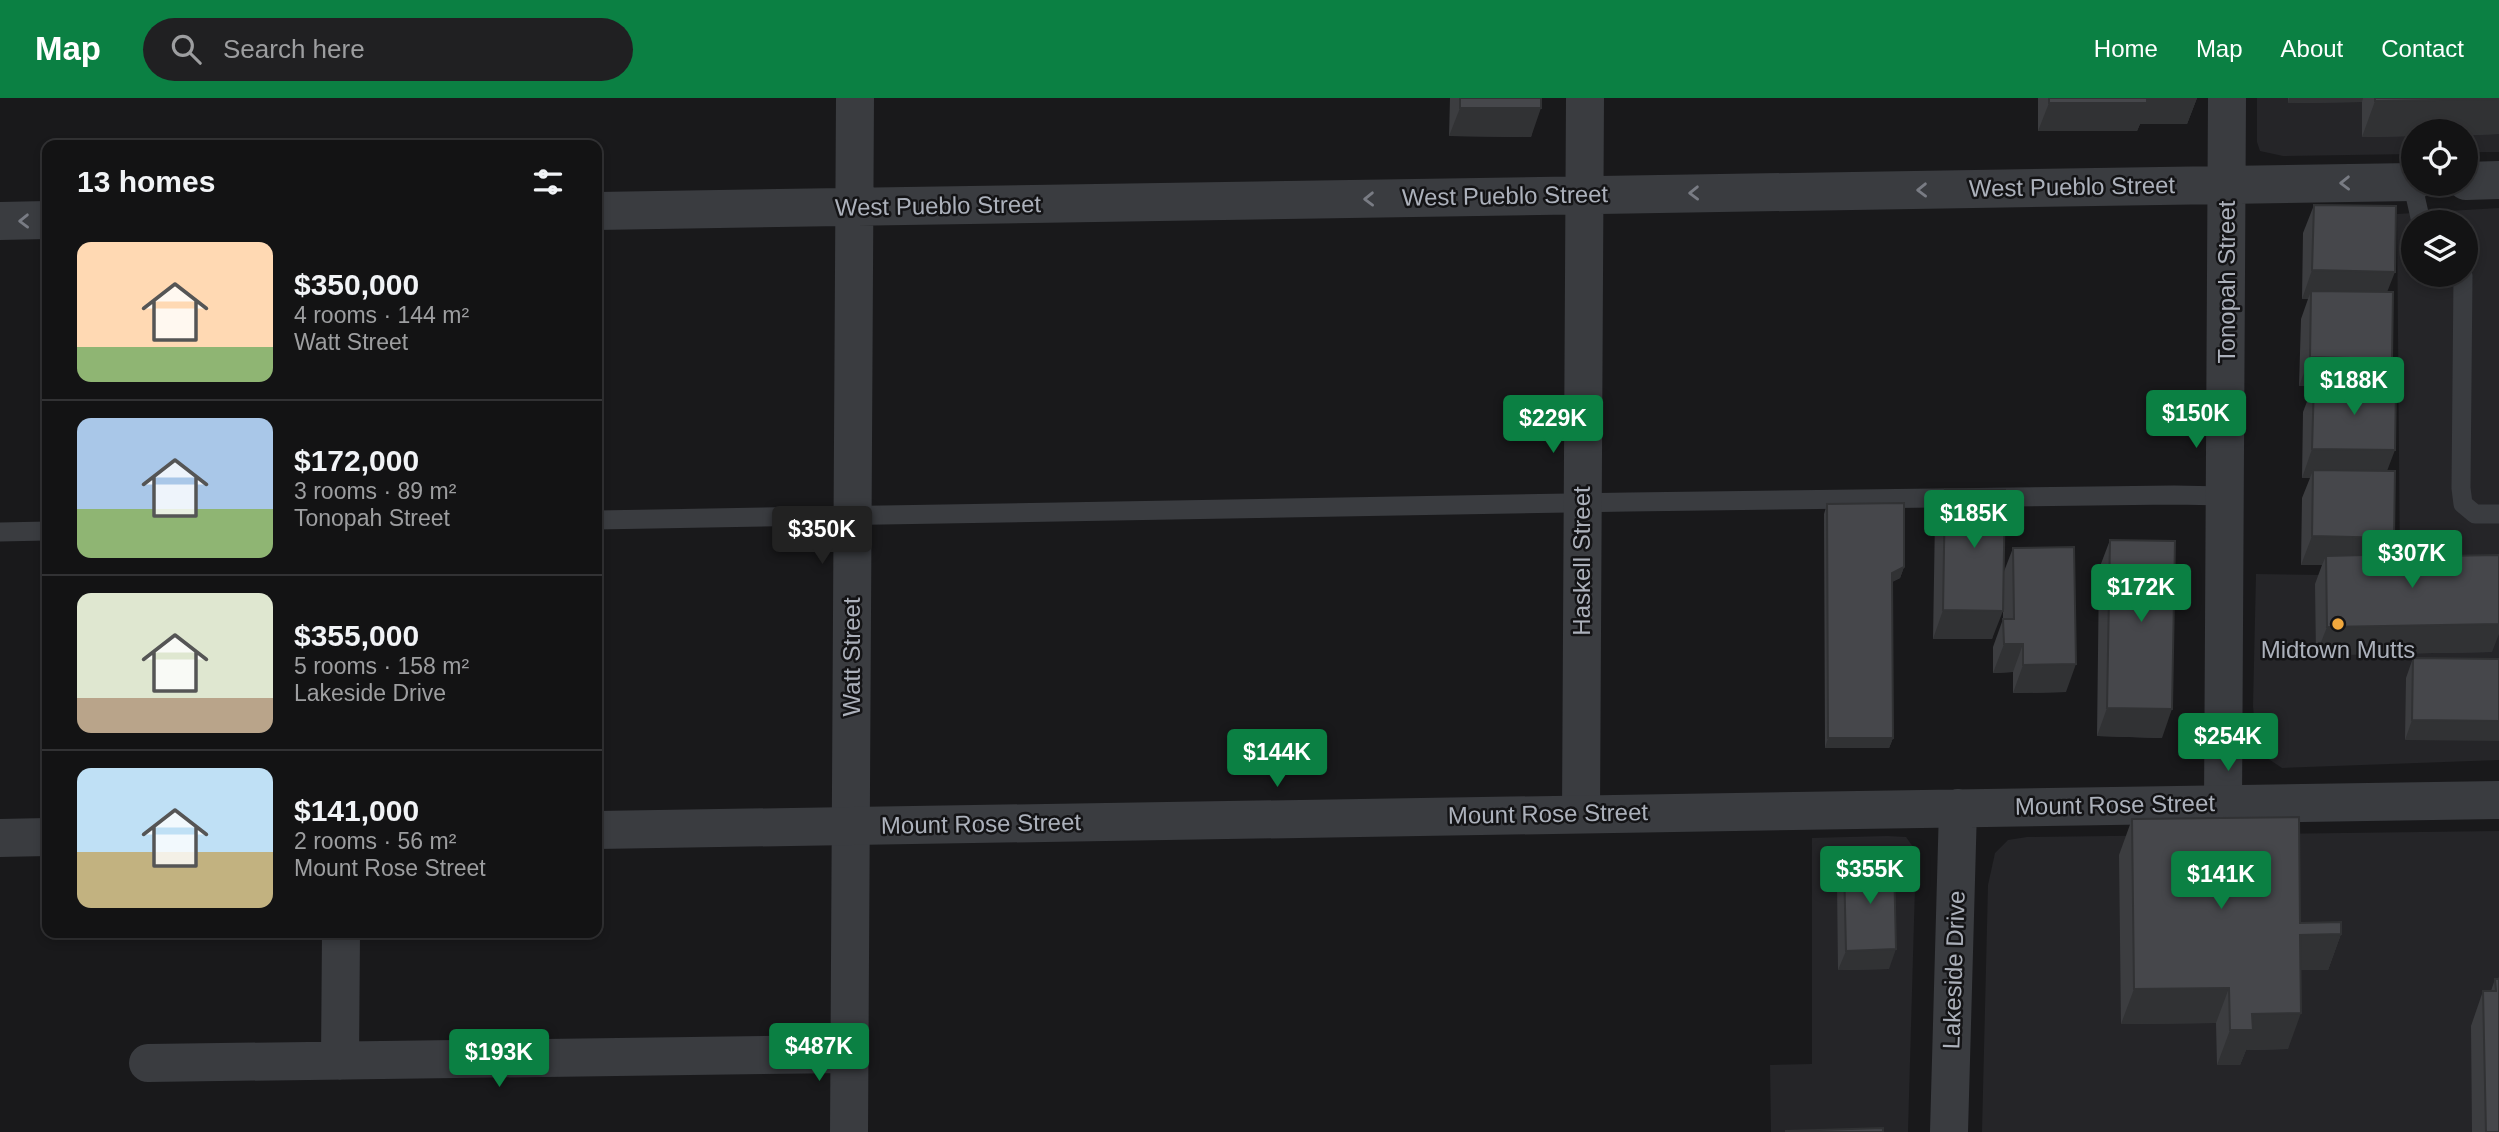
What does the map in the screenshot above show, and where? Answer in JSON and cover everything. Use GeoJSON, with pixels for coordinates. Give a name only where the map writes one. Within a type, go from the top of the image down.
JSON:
{"type":"FeatureCollection","features":[{"type":"Feature","properties":{"kind":"street","name":"Watt Street"},"geometry":{"type":"LineString","coordinates":[[849,1132],[855,98]]}},
{"type":"Feature","properties":{"kind":"street","name":"Haskell Street"},"geometry":{"type":"LineString","coordinates":[[1581,813],[1585,98]]}},
{"type":"Feature","properties":{"kind":"street","name":"Tonopah Street"},"geometry":{"type":"LineString","coordinates":[[2223,803],[2227,98]]}},
{"type":"Feature","properties":{"kind":"street"},"geometry":{"type":"LineString","coordinates":[[2478,181],[2499,180]]}},
{"type":"Feature","properties":{"kind":"street","name":"West Pueblo Street"},"geometry":{"type":"LineString","coordinates":[[602,211],[2401,182]]}},
{"type":"Feature","properties":{"kind":"street"},"geometry":{"type":"LineString","coordinates":[[0,221],[42,220]]}},
{"type":"Feature","properties":{"kind":"street","name":"Mount Rose Street"},"geometry":{"type":"LineString","coordinates":[[602,830],[2499,800]]}},
{"type":"Feature","properties":{"kind":"street","name":"Lakeside Drive"},"geometry":{"type":"LineString","coordinates":[[1950,1132],[1958,808]]}},
{"type":"Feature","properties":{"kind":"street"},"geometry":{"type":"LineString","coordinates":[[0,838],[42,837]]}},
{"type":"Feature","properties":{"kind":"street"},"geometry":{"type":"LineString","coordinates":[[340,1061],[341,938]]}},
{"type":"Feature","properties":{"kind":"street"},"geometry":{"type":"LineString","coordinates":[[148,1063],[849,1054]]}},
{"type":"Feature","properties":{"kind":"lane"},"geometry":{"type":"LineString","coordinates":[[2463,287],[2460,488],[2463,503],[2475,514],[2499,514]]}},
{"type":"Feature","properties":{"kind":"lane"},"geometry":{"type":"LineString","coordinates":[[602,520],[1582,503],[2225,496]]}},
{"type":"Feature","properties":{"kind":"lane"},"geometry":{"type":"LineString","coordinates":[[0,532],[42,531]]}},
{"type":"Feature","properties":{"kind":"shaded area"},"geometry":{"type":"Polygon","coordinates":[[[2257,98],[2499,98],[2499,152],[2478,152],[2478,119],[2401,119],[2401,154],[2283,156],[2260,151],[2257,142],[2257,98]]]}},
{"type":"Feature","properties":{"kind":"shaded area"},"geometry":{"type":"Polygon","coordinates":[[[2499,208],[2499,760],[2282,768],[2267,758],[2256,740],[2253,706],[2256,574],[2400,576],[2397,214],[2401,214],[2401,287],[2478,287],[2478,210],[2465,210],[2499,208]]]}},
{"type":"Feature","properties":{"kind":"shaded area"},"geometry":{"type":"Polygon","coordinates":[[[2499,831],[2499,1132],[1982,1132],[1988,885],[1995,853],[2008,840],[2027,837],[2499,831]]]}},
{"type":"Feature","properties":{"kind":"shaded area"},"geometry":{"type":"Polygon","coordinates":[[[1906,837],[1916,851],[1908,1132],[1771,1132],[1770,1065],[1812,1064],[1812,838],[1906,837]]]}},
{"type":"Feature","properties":{"kind":"building"},"geometry":{"type":"Polygon","coordinates":[[[1460,98],[1541,98],[1541,108],[1460,108],[1460,98]]]}},
{"type":"Feature","properties":{"kind":"building"},"geometry":{"type":"Polygon","coordinates":[[[2049,98],[2147,98],[2147,103],[2049,103],[2049,98]]]}},
{"type":"Feature","properties":{"kind":"building"},"geometry":{"type":"Polygon","coordinates":[[[2375,98],[2499,98],[2499,99],[2375,101],[2375,98]]]}},
{"type":"Feature","properties":{"kind":"building"},"geometry":{"type":"Polygon","coordinates":[[[2314,205],[2396,206],[2395,272],[2312,270],[2314,205]]]}},
{"type":"Feature","properties":{"kind":"building"},"geometry":{"type":"Polygon","coordinates":[[[2311,291],[2393,292],[2392,359],[2310,357],[2311,291]]]}},
{"type":"Feature","properties":{"kind":"building"},"geometry":{"type":"Polygon","coordinates":[[[2314,383],[2396,384],[2395,450],[2312,449],[2314,383]]]}},
{"type":"Feature","properties":{"kind":"building"},"geometry":{"type":"Polygon","coordinates":[[[2313,470],[2395,471],[2394,538],[2312,536],[2313,470]]]}},
{"type":"Feature","properties":{"kind":"building"},"geometry":{"type":"Polygon","coordinates":[[[1945,489],[2005,490],[2003,611],[1943,610],[1945,489]]]}},
{"type":"Feature","properties":{"kind":"building"},"geometry":{"type":"Polygon","coordinates":[[[1904,503],[1904,567],[1892,573],[1893,738],[1828,738],[1827,504],[1904,503]]]}},
{"type":"Feature","properties":{"kind":"building"},"geometry":{"type":"Polygon","coordinates":[[[2110,540],[2175,541],[2172,709],[2107,708],[2110,540]]]}},
{"type":"Feature","properties":{"kind":"building"},"geometry":{"type":"Polygon","coordinates":[[[2074,547],[2076,664],[2023,665],[2023,644],[2004,644],[2003,619],[2014,619],[2013,548],[2074,547]]]}},
{"type":"Feature","properties":{"kind":"building"},"geometry":{"type":"Polygon","coordinates":[[[2442,553],[2442,556],[2499,555],[2499,624],[2327,627],[2326,556],[2442,553]]]}},
{"type":"Feature","properties":{"kind":"building"},"geometry":{"type":"Polygon","coordinates":[[[2413,658],[2499,659],[2499,721],[2412,720],[2413,658]]]}},
{"type":"Feature","properties":{"kind":"building"},"geometry":{"type":"Polygon","coordinates":[[[2299,817],[2300,923],[2341,922],[2341,934],[2300,935],[2301,1013],[2252,1014],[2253,1030],[2230,1030],[2229,988],[2134,989],[2132,819],[2299,817]]]}},
{"type":"Feature","properties":{"kind":"building"},"geometry":{"type":"Polygon","coordinates":[[[1894,862],[1896,949],[1846,951],[1844,863],[1894,862]]]}},
{"type":"Feature","properties":{"kind":"building"},"geometry":{"type":"Polygon","coordinates":[[[2495,979],[2499,979],[2499,1132],[2486,1132],[2483,991],[2496,991],[2495,979]]]}},
{"type":"Feature","properties":{"kind":"building"},"geometry":{"type":"Polygon","coordinates":[[[1883,1128],[1883,1132],[1786,1132],[1786,1131],[1883,1128]]]}},
{"type":"Feature","properties":{"kind":"place","name":"Midtown Mutts"},"geometry":{"type":"Point","coordinates":[2338,624]}}]}
